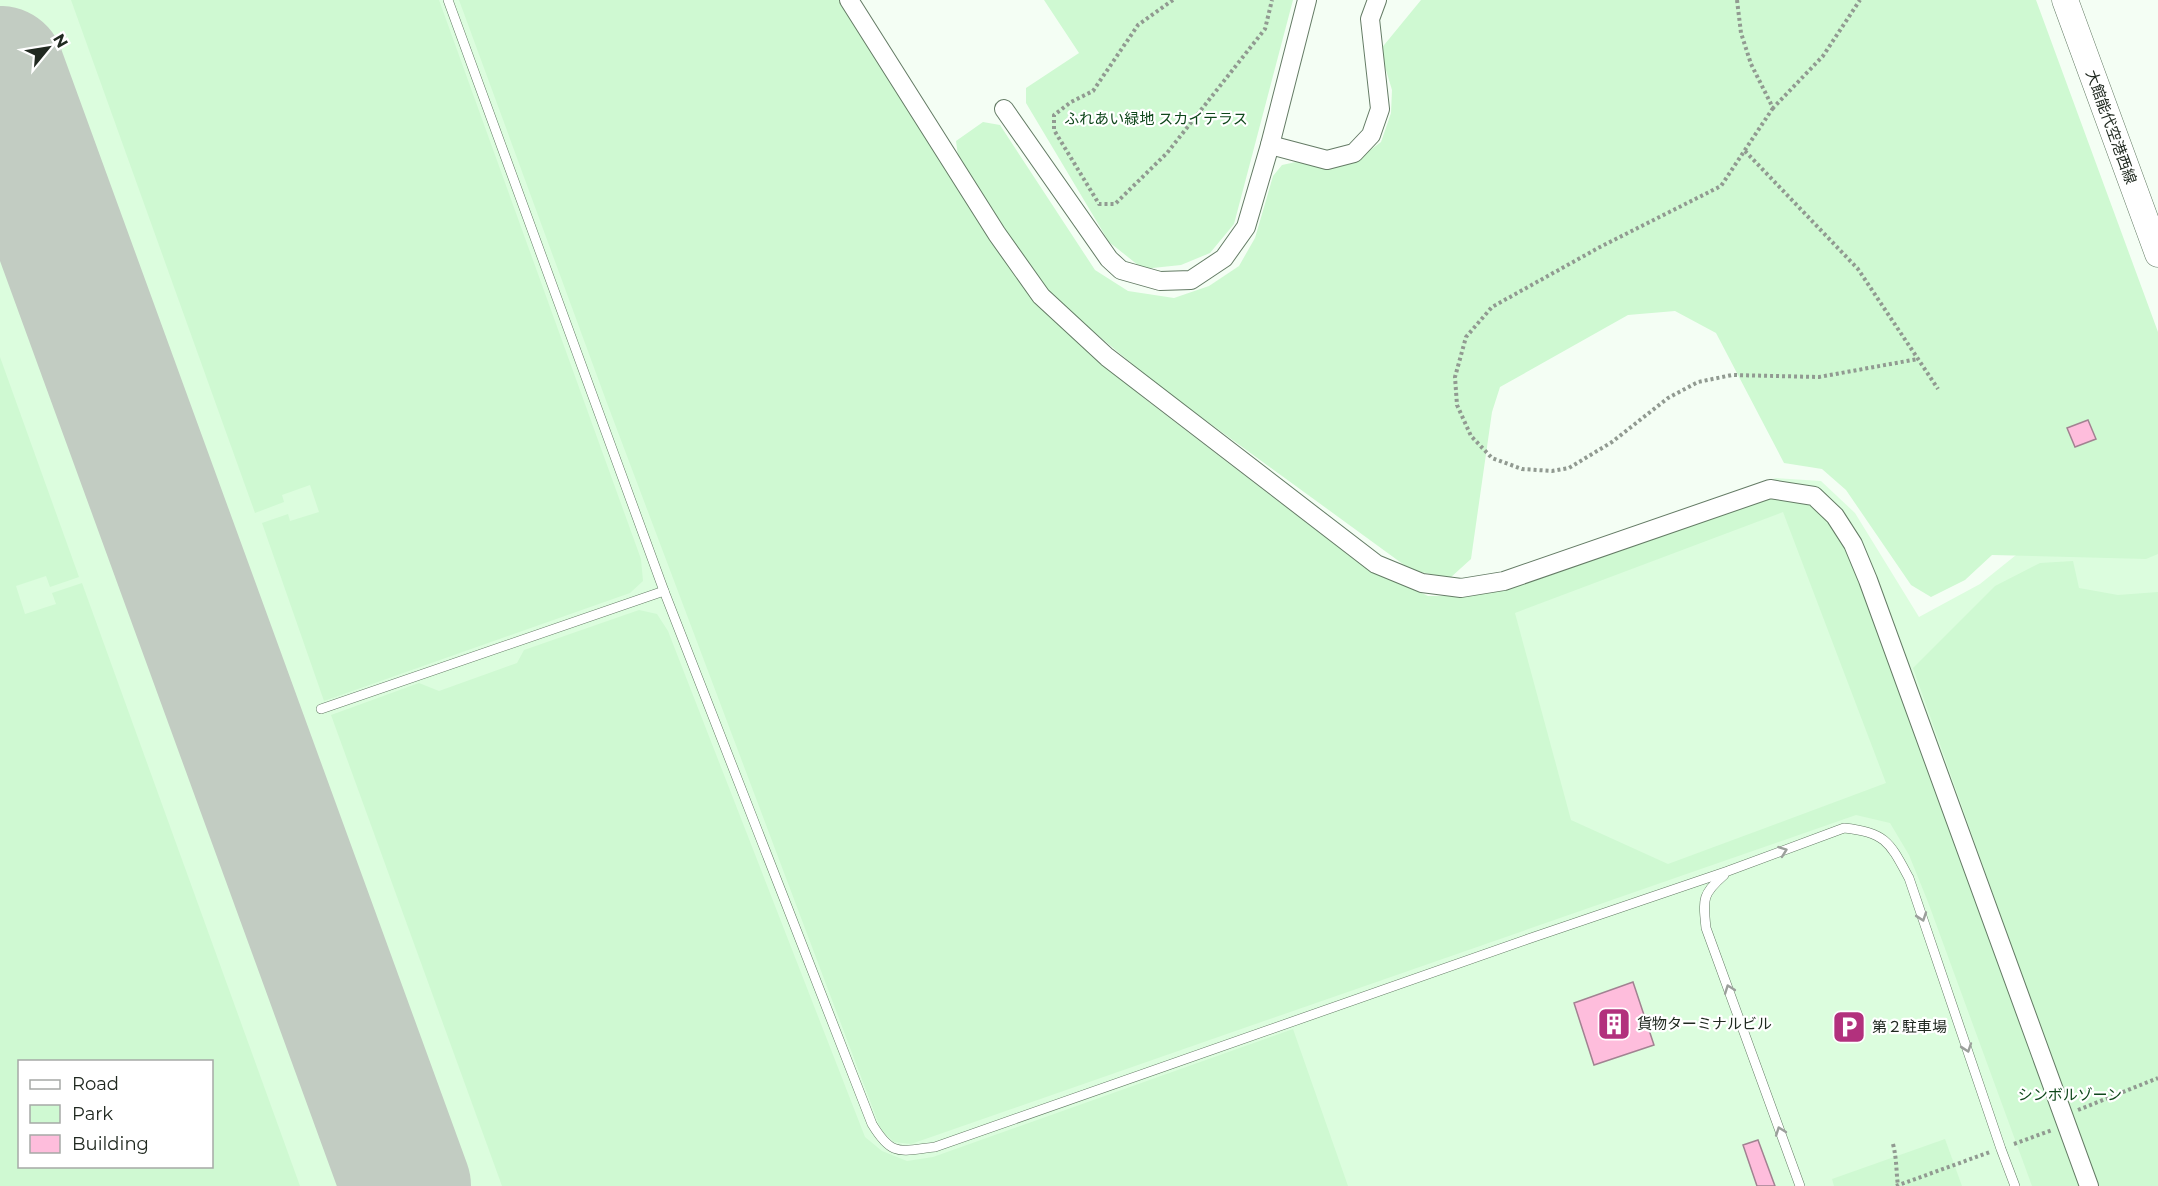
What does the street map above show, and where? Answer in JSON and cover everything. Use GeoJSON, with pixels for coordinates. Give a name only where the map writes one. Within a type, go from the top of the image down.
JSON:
{"type":"FeatureCollection","features":[{"type":"Feature","properties":{"kind":"main road","name":"大館能代空港西線"},"geometry":{"type":"LineString","coordinates":[[2065,0],[2158,254]]}},
{"type":"Feature","properties":{"kind":"street"},"geometry":{"type":"LineString","coordinates":[[849,0],[990,224],[1041,296],[1107,357],[1376,564],[1422,583],[1461,588],[1504,581],[1770,489],[1814,496],[1835,516],[1857,553],[2089,1186]]}},
{"type":"Feature","properties":{"kind":"street"},"geometry":{"type":"LineString","coordinates":[[1004,109],[1109,259],[1121,270],[1160,281],[1191,280],[1224,258],[1246,227],[1270,145],[1307,0]]}},
{"type":"Feature","properties":{"kind":"street"},"geometry":{"type":"LineString","coordinates":[[1270,145],[1327,160],[1354,153],[1371,135],[1380,109],[1370,19],[1377,0]]}},
{"type":"Feature","properties":{"kind":"lane"},"geometry":{"type":"LineString","coordinates":[[448,0],[664,591],[872,1124],[884,1143],[902,1151],[935,1147],[1728,871],[1844,828],[1881,836],[1894,850],[1909,878],[2015,1186]]}},
{"type":"Feature","properties":{"kind":"lane"},"geometry":{"type":"LineString","coordinates":[[321,710],[664,591]]}},
{"type":"Feature","properties":{"kind":"lane"},"geometry":{"type":"LineString","coordinates":[[1728,871],[1708,889],[1704,906],[1706,928],[1800,1186]]}},
{"type":"Feature","properties":{"kind":"path"},"geometry":{"type":"LineString","coordinates":[[1173,0],[1138,25],[1093,91],[1071,102],[1054,115],[1054,130],[1099,204],[1114,204],[1167,153],[1265,29],[1272,0]]}},
{"type":"Feature","properties":{"kind":"path"},"geometry":{"type":"LineString","coordinates":[[1737,0],[1741,33],[1751,64],[1773,108]]}},
{"type":"Feature","properties":{"kind":"path"},"geometry":{"type":"LineString","coordinates":[[1860,0],[1823,56],[1773,108],[1721,186],[1492,307],[1466,337],[1455,377],[1457,405],[1471,436],[1492,458],[1522,470],[1552,471],[1569,468],[1612,442],[1668,398],[1698,382],[1732,375],[1819,377],[1918,359]]}},
{"type":"Feature","properties":{"kind":"path"},"geometry":{"type":"LineString","coordinates":[[1744,151],[1858,269],[1938,389]]}},
{"type":"Feature","properties":{"kind":"path"},"geometry":{"type":"LineString","coordinates":[[1893,1144],[1898,1162],[1897,1186],[2001,1149],[2158,1078]]}},
{"type":"Feature","properties":{"kind":"shaded area"},"geometry":{"type":"Polygon","coordinates":[[[0,0],[830,0],[1181,737],[1493,577],[1776,478],[1821,481],[1855,513],[1919,617],[1980,584],[2021,551],[2158,536],[2158,1186],[0,1186],[0,0]]]}},
{"type":"Feature","properties":{"kind":"green space"},"geometry":{"type":"Polygon","coordinates":[[[71,0],[439,0],[641,559],[643,581],[630,593],[324,701],[262,523],[288,514],[290,521],[319,512],[310,485],[282,495],[284,502],[255,513],[71,0]]]}},
{"type":"Feature","properties":{"kind":"green space","name":"シンボルゾーン"},"geometry":{"type":"Polygon","coordinates":[[[459,0],[842,0],[1080,344],[1145,399],[1360,564],[1428,596],[1464,596],[1767,499],[1793,500],[1819,508],[1849,549],[1870,612],[2031,1044],[2044,1038],[1913,668],[1995,586],[2040,563],[2073,561],[2079,588],[2118,595],[2158,592],[2158,1186],[2032,1186],[1909,855],[1890,823],[1856,815],[911,1144],[894,1142],[881,1130],[607,403],[459,0]],[[1783,512],[1515,613],[1571,820],[1668,864],[1886,783],[1783,512]]]}},
{"type":"Feature","properties":{"kind":"green space","name":"ふれあい緑地 スカイテラス"},"geometry":{"type":"Polygon","coordinates":[[[1044,0],[1293,0],[1234,224],[1210,253],[1181,265],[1143,269],[1109,242],[1026,103],[1026,88],[1079,53],[1044,0]]]}},
{"type":"Feature","properties":{"kind":"green space"},"geometry":{"type":"Polygon","coordinates":[[[1421,0],[2036,0],[2158,332],[2158,554],[2146,559],[1992,555],[1965,580],[1931,597],[1911,585],[1846,490],[1822,469],[1784,463],[1716,333],[1675,311],[1628,315],[1500,387],[1492,412],[1471,559],[1450,578],[1411,570],[1160,387],[1046,292],[958,156],[956,141],[983,122],[1000,125],[1095,270],[1128,291],[1174,298],[1209,286],[1239,266],[1255,238],[1273,176],[1282,165],[1296,162],[1332,167],[1357,160],[1381,142],[1391,113],[1392,90],[1380,50],[1421,0]]]}},
{"type":"Feature","properties":{"kind":"green space"},"geometry":{"type":"Polygon","coordinates":[[[0,357],[79,577],[50,587],[46,576],[16,586],[25,614],[56,604],[52,593],[82,583],[300,1186],[0,1186],[0,357]]]}},
{"type":"Feature","properties":{"kind":"green space"},"geometry":{"type":"Polygon","coordinates":[[[639,610],[657,614],[668,631],[865,1137],[882,1151],[907,1161],[933,1157],[1293,1029],[1348,1186],[502,1186],[331,715],[419,683],[439,691],[517,663],[524,650],[639,610]]]}},
{"type":"Feature","properties":{"kind":"green space"},"geometry":{"type":"Polygon","coordinates":[[[1945,1139],[1962,1186],[1834,1186],[1832,1179],[1945,1139]]]}},
{"type":"Feature","properties":{"kind":"building"},"geometry":{"type":"Polygon","coordinates":[[[2088,420],[2096,439],[2075,447],[2067,428],[2088,420]]]}},
{"type":"Feature","properties":{"kind":"building","name":"貨物ターミナルビル"},"geometry":{"type":"Polygon","coordinates":[[[1633,982],[1654,1045],[1594,1065],[1574,1003],[1633,982]]]}},
{"type":"Feature","properties":{"kind":"building"},"geometry":{"type":"Polygon","coordinates":[[[1758,1140],[1775,1186],[1757,1186],[1743,1145],[1758,1140]]]}},
{"type":"Feature","properties":{"kind":"runway"},"geometry":{"type":"LineString","coordinates":[[0,71],[406,1186]]}},
{"type":"Feature","properties":{"kind":"place","name":"貨物ターミナルビル"},"geometry":{"type":"Point","coordinates":[1614,1024]}},
{"type":"Feature","properties":{"kind":"place","name":"第２駐車場"},"geometry":{"type":"Point","coordinates":[1849,1027]}}]}
